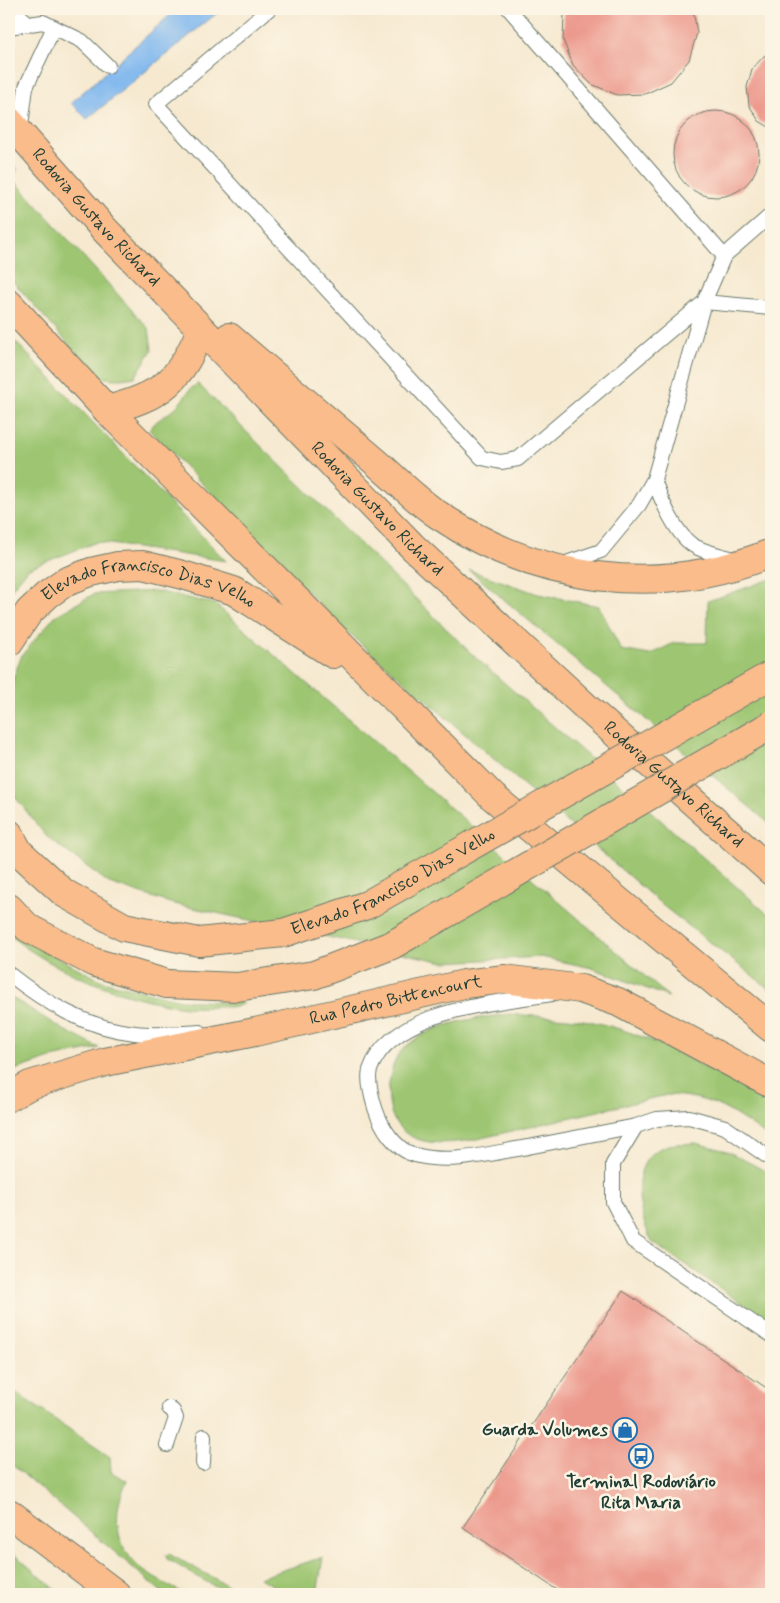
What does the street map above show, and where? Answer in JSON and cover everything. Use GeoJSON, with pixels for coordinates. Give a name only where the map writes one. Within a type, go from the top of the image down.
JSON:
{"type":"FeatureCollection","features":[{"type":"Feature","properties":{"kind":"main road","name":"Rodovia Gustavo Richard"},"geometry":{"type":"LineString","coordinates":[[14,127],[105,230],[413,548],[586,707],[771,871]]}},
{"type":"Feature","properties":{"kind":"main road"},"geometry":{"type":"LineString","coordinates":[[105,230],[439,516],[501,551],[550,568],[581,574],[638,580],[699,574],[759,558]]}},
{"type":"Feature","properties":{"kind":"main road"},"geometry":{"type":"LineString","coordinates":[[9,304],[107,410],[493,797],[771,1028]]}},
{"type":"Feature","properties":{"kind":"main road"},"geometry":{"type":"LineString","coordinates":[[107,410],[139,402],[167,385],[188,360],[201,330]]}},
{"type":"Feature","properties":{"kind":"main road","name":"Elevado Francisco Dias Velho"},"geometry":{"type":"LineString","coordinates":[[9,642],[29,612],[47,595],[67,581],[91,572],[118,566],[143,565],[184,575],[234,591],[377,682]]}},
{"type":"Feature","properties":{"kind":"main road","name":"Elevado Francisco Dias Velho"},"geometry":{"type":"LineString","coordinates":[[9,834],[19,852],[64,893],[124,927],[199,942],[283,933],[367,906],[771,675]]}},
{"type":"Feature","properties":{"kind":"main road"},"geometry":{"type":"LineString","coordinates":[[9,908],[28,928],[93,962],[166,984],[238,987],[314,975],[392,945],[771,725]]}},
{"type":"Feature","properties":{"kind":"main road","name":"Rua Pedro Bittencourt"},"geometry":{"type":"LineString","coordinates":[[9,1097],[30,1085],[105,1062],[255,1032],[464,984],[505,979],[581,989],[618,1002],[771,1084]]}},
{"type":"Feature","properties":{"kind":"main road"},"geometry":{"type":"LineString","coordinates":[[9,1496],[57,1550]]}},
{"type":"Feature","properties":{"kind":"main road"},"geometry":{"type":"LineString","coordinates":[[9,1513],[116,1594]]}},
{"type":"Feature","properties":{"kind":"lane"},"geometry":{"type":"LineString","coordinates":[[12,9],[28,24]]}},
{"type":"Feature","properties":{"kind":"lane"},"geometry":{"type":"LineString","coordinates":[[269,9],[156,104],[482,458],[501,462],[518,459],[704,302],[771,308]]}},
{"type":"Feature","properties":{"kind":"lane"},"geometry":{"type":"LineString","coordinates":[[509,9],[724,256]]}},
{"type":"Feature","properties":{"kind":"lane"},"geometry":{"type":"LineString","coordinates":[[9,27],[43,22],[82,41],[108,66]]}},
{"type":"Feature","properties":{"kind":"lane"},"geometry":{"type":"LineString","coordinates":[[14,127],[26,87],[54,27]]}},
{"type":"Feature","properties":{"kind":"lane"},"geometry":{"type":"LineString","coordinates":[[550,568],[601,551],[639,505],[654,479],[704,302],[724,256],[771,215]]}},
{"type":"Feature","properties":{"kind":"lane"},"geometry":{"type":"LineString","coordinates":[[654,479],[662,504],[677,527],[694,546],[759,558]]}},
{"type":"Feature","properties":{"kind":"lane"},"geometry":{"type":"LineString","coordinates":[[9,974],[38,997],[87,1023],[135,1033],[255,1032]]}},
{"type":"Feature","properties":{"kind":"lane"},"geometry":{"type":"LineString","coordinates":[[581,989],[472,1006],[431,1017],[402,1031],[384,1048],[370,1071],[372,1099],[379,1122],[392,1139],[413,1154],[440,1159],[474,1157],[636,1126],[657,1119],[689,1116],[725,1127],[771,1159]]}},
{"type":"Feature","properties":{"kind":"lane"},"geometry":{"type":"LineString","coordinates":[[636,1126],[613,1164],[613,1202],[633,1241],[771,1335]]}},
{"type":"Feature","properties":{"kind":"lane"},"geometry":{"type":"LineString","coordinates":[[166,1444],[176,1418],[173,1411],[169,1408]]}},
{"type":"Feature","properties":{"kind":"lane"},"geometry":{"type":"LineString","coordinates":[[203,1463],[204,1436]]}},
{"type":"Feature","properties":{"kind":"green space"},"geometry":{"type":"Polygon","coordinates":[[[15,181],[149,329],[152,350],[135,377],[115,379],[96,375],[9,277],[9,187],[15,181]]]}},
{"type":"Feature","properties":{"kind":"green space"},"geometry":{"type":"Polygon","coordinates":[[[9,335],[226,561],[97,542],[29,568],[9,592],[9,335]]]}},
{"type":"Feature","properties":{"kind":"green space"},"geometry":{"type":"Polygon","coordinates":[[[198,384],[476,658],[771,917],[771,990],[667,909],[346,631],[149,430],[176,407],[191,389],[198,384]]]}},
{"type":"Feature","properties":{"kind":"green space"},"geometry":{"type":"Polygon","coordinates":[[[469,570],[538,594],[599,606],[621,650],[650,655],[674,643],[707,643],[708,601],[771,579],[771,825],[469,570]]]}},
{"type":"Feature","properties":{"kind":"green space"},"geometry":{"type":"Polygon","coordinates":[[[156,591],[215,604],[669,997],[592,968],[541,957],[444,962],[170,903],[109,883],[46,836],[12,793],[9,776],[9,689],[22,655],[55,616],[94,594],[156,591]]]}},
{"type":"Feature","properties":{"kind":"green space"},"geometry":{"type":"Polygon","coordinates":[[[9,927],[21,938],[102,981],[181,1000],[244,1003],[235,1007],[185,1007],[156,1002],[111,989],[68,972],[27,949],[9,935],[9,927]]]}},
{"type":"Feature","properties":{"kind":"green space"},"geometry":{"type":"Polygon","coordinates":[[[9,996],[64,1030],[99,1048],[51,1058],[9,1072],[9,996]]]}},
{"type":"Feature","properties":{"kind":"green space"},"geometry":{"type":"Polygon","coordinates":[[[510,1014],[565,1018],[598,1023],[666,1047],[709,1069],[771,1105],[771,1139],[746,1121],[723,1108],[698,1099],[667,1095],[473,1140],[446,1143],[427,1142],[419,1140],[403,1131],[392,1115],[388,1094],[391,1073],[400,1052],[410,1043],[434,1029],[466,1020],[510,1014]]]}},
{"type":"Feature","properties":{"kind":"green space"},"geometry":{"type":"Polygon","coordinates":[[[696,1143],[727,1151],[771,1174],[771,1323],[652,1242],[647,1230],[640,1202],[639,1187],[641,1173],[646,1161],[655,1151],[669,1145],[696,1143]]]}},
{"type":"Feature","properties":{"kind":"green space"},"geometry":{"type":"Polygon","coordinates":[[[9,1388],[110,1457],[111,1472],[127,1481],[122,1493],[117,1518],[118,1530],[126,1552],[144,1571],[185,1594],[164,1594],[9,1462],[9,1388]]]}},
{"type":"Feature","properties":{"kind":"green space"},"geometry":{"type":"Polygon","coordinates":[[[9,1550],[61,1594],[9,1594],[9,1550]]]}},
{"type":"Feature","properties":{"kind":"green space"},"geometry":{"type":"Polygon","coordinates":[[[169,1554],[243,1594],[225,1590],[204,1581],[167,1559],[166,1555],[169,1554]]]}},
{"type":"Feature","properties":{"kind":"green space"},"geometry":{"type":"Polygon","coordinates":[[[323,1557],[317,1594],[289,1594],[259,1578],[323,1557]]]}},
{"type":"Feature","properties":{"kind":"water"},"geometry":{"type":"Polygon","coordinates":[[[177,9],[222,9],[87,119],[71,103],[177,9]]]}},
{"type":"Feature","properties":{"kind":"building"},"geometry":{"type":"Polygon","coordinates":[[[566,9],[693,9],[697,33],[689,60],[671,82],[645,94],[617,95],[591,84],[573,65],[563,40],[564,14],[566,9]]]}},
{"type":"Feature","properties":{"kind":"building"},"geometry":{"type":"Polygon","coordinates":[[[771,52],[771,128],[759,121],[749,105],[747,87],[752,69],[764,56],[771,52]]]}},
{"type":"Feature","properties":{"kind":"building"},"geometry":{"type":"Polygon","coordinates":[[[716,111],[732,115],[746,124],[755,138],[759,154],[755,170],[746,184],[732,193],[716,197],[700,193],[686,184],[677,170],[673,154],[677,138],[686,124],[700,115],[716,111]]]}},
{"type":"Feature","properties":{"kind":"building","name":"Terminal Rodoviário Rita Maria"},"geometry":{"type":"Polygon","coordinates":[[[623,1291],[771,1391],[771,1594],[563,1594],[463,1527],[623,1291]]]}},
{"type":"Feature","properties":{"kind":"waterway"},"geometry":{"type":"LineString","coordinates":[[9,173],[13,170]]}},
{"type":"Feature","properties":{"kind":"place","name":"Guarda Volumes"},"geometry":{"type":"Point","coordinates":[625,1430]}},
{"type":"Feature","properties":{"kind":"place","name":"Terminal Rodoviário Rita Maria"},"geometry":{"type":"Point","coordinates":[641,1456]}}]}
